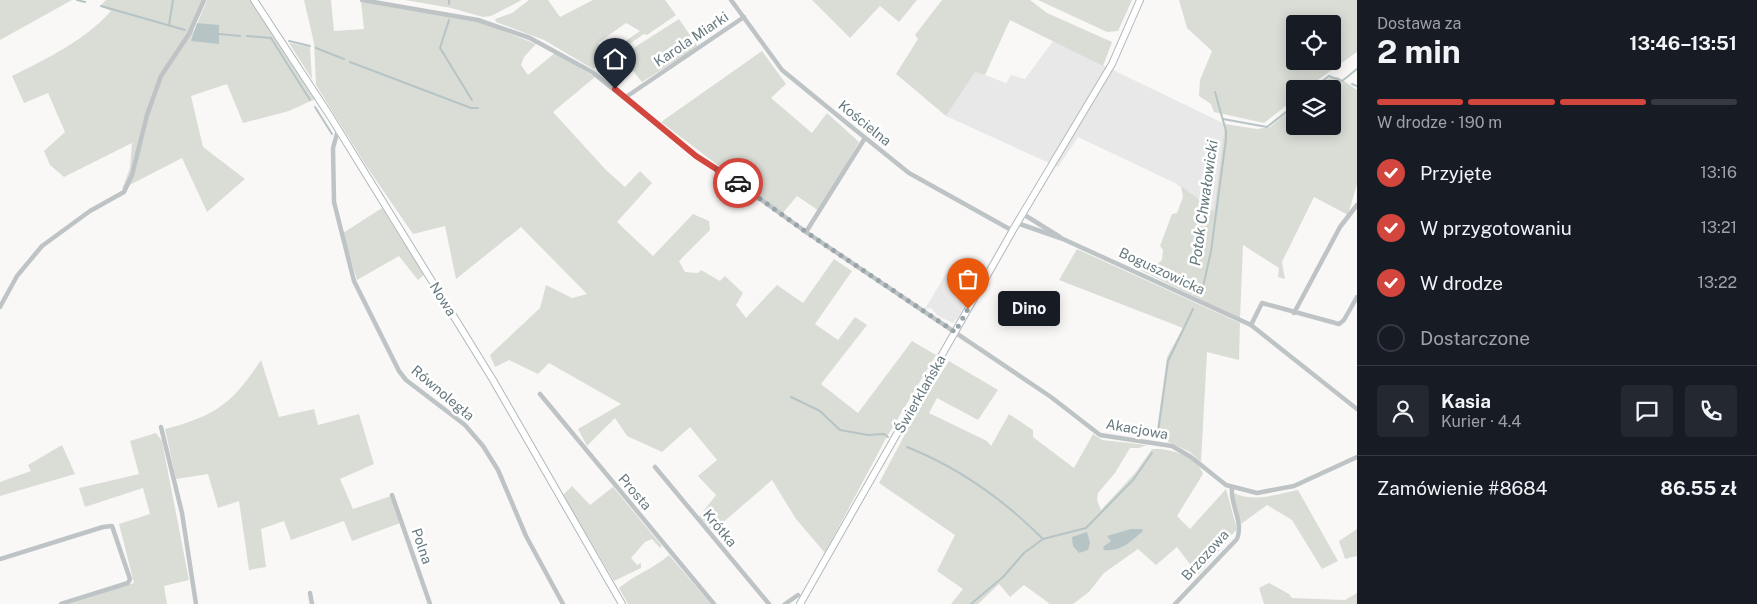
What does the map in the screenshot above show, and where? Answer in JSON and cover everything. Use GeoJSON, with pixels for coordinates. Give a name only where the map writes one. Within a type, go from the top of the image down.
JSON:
{"type":"FeatureCollection","features":[{"type":"Feature","properties":{"kind":"street"},"geometry":{"type":"LineString","coordinates":[[0,307],[17,276],[42,246],[90,210],[124,192],[132,176],[147,115],[158,82],[189,34],[204,0]]}},
{"type":"Feature","properties":{"kind":"street","name":"Nowa"},"geometry":{"type":"LineString","coordinates":[[254,0],[338,130],[493,380],[622,604]]}},
{"type":"Feature","properties":{"kind":"street","name":"Akacjowa"},"geometry":{"type":"LineString","coordinates":[[362,0],[478,20],[521,35],[592,72],[626,97],[696,156],[724,173],[806,232],[1051,397],[1095,432],[1113,438],[1172,446],[1185,452],[1218,480],[1232,488],[1257,493],[1283,489],[1357,457]]}},
{"type":"Feature","properties":{"kind":"street","name":"Kościelna"},"geometry":{"type":"LineString","coordinates":[[731,0],[782,70],[865,138],[909,173],[1013,231]]}},
{"type":"Feature","properties":{"kind":"street","name":"Świerklańska"},"geometry":{"type":"LineString","coordinates":[[800,604],[1017,223],[1112,64],[1140,0]]}},
{"type":"Feature","properties":{"kind":"street","name":"Karola Miarki"},"geometry":{"type":"LineString","coordinates":[[626,97],[744,17]]}},
{"type":"Feature","properties":{"kind":"street","name":"Równoległa"},"geometry":{"type":"LineString","coordinates":[[338,130],[333,148],[334,202],[354,281],[399,371],[406,380],[465,425],[491,459],[526,536],[563,604]]}},
{"type":"Feature","properties":{"kind":"street"},"geometry":{"type":"LineString","coordinates":[[806,232],[865,138]]}},
{"type":"Feature","properties":{"kind":"street"},"geometry":{"type":"LineString","coordinates":[[1294,313],[1340,226],[1357,205]]}},
{"type":"Feature","properties":{"kind":"street","name":"Boguszowicka"},"geometry":{"type":"LineString","coordinates":[[1023,214],[1063,239]]}},
{"type":"Feature","properties":{"kind":"street","name":"Boguszowicka"},"geometry":{"type":"LineString","coordinates":[[1017,223],[1063,239],[1251,325],[1357,409]]}},
{"type":"Feature","properties":{"kind":"street"},"geometry":{"type":"LineString","coordinates":[[1251,325],[1262,303],[1339,324],[1344,320],[1357,297]]}},
{"type":"Feature","properties":{"kind":"street","name":"Prosta"},"geometry":{"type":"LineString","coordinates":[[540,394],[714,604]]}},
{"type":"Feature","properties":{"kind":"street"},"geometry":{"type":"LineString","coordinates":[[161,428],[182,513],[196,604]]}},
{"type":"Feature","properties":{"kind":"street","name":"Krótka"},"geometry":{"type":"LineString","coordinates":[[654,467],[769,604]]}},
{"type":"Feature","properties":{"kind":"street","name":"Brzozowa"},"geometry":{"type":"LineString","coordinates":[[1175,604],[1237,539],[1239,527],[1231,495],[1232,488]]}},
{"type":"Feature","properties":{"kind":"street","name":"Polna"},"geometry":{"type":"LineString","coordinates":[[392,495],[430,604]]}},
{"type":"Feature","properties":{"kind":"street"},"geometry":{"type":"LineString","coordinates":[[0,559],[103,527],[112,526],[130,579],[128,583],[61,604]]}},
{"type":"Feature","properties":{"kind":"street"},"geometry":{"type":"LineString","coordinates":[[310,593],[312,604]]}},
{"type":"Feature","properties":{"kind":"street"},"geometry":{"type":"LineString","coordinates":[[786,604],[798,595]]}},
{"type":"Feature","properties":{"kind":"shaded area"},"geometry":{"type":"Polygon","coordinates":[[[0,0],[72,0],[0,40],[0,0]]]}},
{"type":"Feature","properties":{"kind":"shaded area"},"geometry":{"type":"Polygon","coordinates":[[[106,0],[202,0],[189,29],[194,31],[207,0],[250,0],[315,99],[289,111],[243,123],[227,84],[191,96],[203,147],[245,179],[207,212],[182,158],[122,189],[130,168],[132,143],[64,177],[50,165],[44,151],[65,132],[48,93],[24,103],[12,76],[65,48],[89,31],[111,11],[100,6],[106,0]]]}},
{"type":"Feature","properties":{"kind":"shaded area"},"geometry":{"type":"Polygon","coordinates":[[[304,0],[331,0],[334,31],[364,29],[361,2],[478,21],[536,44],[524,57],[521,65],[528,75],[555,53],[595,77],[553,112],[606,170],[625,187],[640,171],[652,183],[617,222],[653,256],[693,214],[709,221],[710,230],[679,261],[685,272],[698,273],[701,270],[720,281],[725,276],[743,293],[736,305],[746,318],[777,285],[803,303],[834,259],[852,271],[815,324],[838,340],[855,317],[867,325],[821,384],[858,413],[912,341],[936,355],[885,440],[825,553],[796,519],[772,480],[713,531],[699,517],[716,495],[698,476],[717,460],[690,427],[662,452],[627,436],[615,418],[587,446],[578,429],[621,404],[549,363],[538,374],[509,360],[495,367],[490,355],[540,308],[546,285],[572,298],[587,294],[521,227],[456,279],[445,226],[413,234],[367,167],[316,85],[314,43],[304,0]]]}},
{"type":"Feature","properties":{"kind":"shaded area"},"geometry":{"type":"Polygon","coordinates":[[[405,0],[522,0],[491,16],[483,17],[451,8],[405,0]]]}},
{"type":"Feature","properties":{"kind":"shaded area"},"geometry":{"type":"Polygon","coordinates":[[[529,0],[548,0],[560,17],[593,0],[665,0],[676,15],[647,35],[644,34],[593,69],[544,40],[496,22],[495,19],[512,13],[529,0]],[[626,23],[598,43],[608,53],[640,31],[626,23]]]}},
{"type":"Feature","properties":{"kind":"shaded area"},"geometry":{"type":"Polygon","coordinates":[[[812,0],[917,0],[899,22],[880,6],[850,38],[812,0]]]}},
{"type":"Feature","properties":{"kind":"shaded area"},"geometry":{"type":"Polygon","coordinates":[[[942,0],[1030,0],[1047,13],[1112,42],[1103,66],[1010,20],[985,75],[975,72],[946,116],[896,74],[918,39],[915,35],[942,0]]]}},
{"type":"Feature","properties":{"kind":"shaded area"},"geometry":{"type":"Polygon","coordinates":[[[1038,0],[1132,0],[1118,31],[1107,32],[1038,0]]]}},
{"type":"Feature","properties":{"kind":"shaded area"},"geometry":{"type":"Polygon","coordinates":[[[1179,0],[1357,0],[1357,52],[1341,63],[1341,15],[1286,15],[1286,70],[1332,70],[1318,80],[1286,80],[1286,106],[1264,123],[1214,112],[1211,104],[1199,96],[1200,80],[1212,51],[1187,28],[1179,0]]]}},
{"type":"Feature","properties":{"kind":"shaded area"},"geometry":{"type":"Polygon","coordinates":[[[679,19],[698,47],[642,82],[621,56],[679,19]]]}},
{"type":"Feature","properties":{"kind":"shaded area"},"geometry":{"type":"Polygon","coordinates":[[[197,23],[219,25],[219,44],[191,41],[197,23]]]}},
{"type":"Feature","properties":{"kind":"shaded area"},"geometry":{"type":"Polygon","coordinates":[[[1053,41],[1225,124],[1214,211],[1175,183],[1078,137],[1058,167],[946,116],[975,71],[1006,83],[1011,75],[1025,79],[1053,41]]]}},
{"type":"Feature","properties":{"kind":"shaded area"},"geometry":{"type":"Polygon","coordinates":[[[289,43],[310,47],[312,79],[289,43]]]}},
{"type":"Feature","properties":{"kind":"shaded area"},"geometry":{"type":"Polygon","coordinates":[[[762,51],[786,84],[771,98],[812,133],[827,113],[859,142],[819,211],[797,196],[782,214],[661,122],[762,51]]]}},
{"type":"Feature","properties":{"kind":"shaded area"},"geometry":{"type":"Polygon","coordinates":[[[1338,77],[1357,90],[1357,184],[1348,215],[1314,197],[1282,262],[1285,279],[1278,277],[1279,268],[1243,245],[1240,319],[1140,270],[1141,268],[1148,269],[1153,267],[1162,260],[1163,250],[1160,246],[1172,214],[1177,213],[1183,197],[1181,186],[1214,211],[1225,124],[1257,129],[1270,127],[1286,114],[1286,135],[1341,135],[1341,80],[1327,80],[1338,77]]]}},
{"type":"Feature","properties":{"kind":"shaded area"},"geometry":{"type":"Polygon","coordinates":[[[382,208],[424,275],[418,280],[399,256],[357,280],[343,233],[382,208]]]}},
{"type":"Feature","properties":{"kind":"shaded area"},"geometry":{"type":"Polygon","coordinates":[[[1077,249],[1240,323],[1239,360],[1207,352],[1201,462],[1190,452],[1151,434],[1157,430],[1167,357],[1183,328],[1059,280],[1077,249]]]}},
{"type":"Feature","properties":{"kind":"shaded area"},"geometry":{"type":"Polygon","coordinates":[[[950,267],[976,282],[959,316],[953,323],[938,316],[931,308],[925,309],[950,267]]]}},
{"type":"Feature","properties":{"kind":"shaded area"},"geometry":{"type":"Polygon","coordinates":[[[261,360],[279,417],[314,409],[318,425],[359,414],[374,464],[340,479],[353,509],[391,496],[400,523],[352,541],[344,521],[291,540],[284,521],[261,529],[266,567],[249,570],[239,501],[218,508],[208,474],[176,479],[165,429],[197,419],[221,406],[241,388],[261,360]]]}},
{"type":"Feature","properties":{"kind":"shaded area"},"geometry":{"type":"Polygon","coordinates":[[[949,361],[998,390],[978,420],[937,398],[929,413],[987,441],[991,446],[1009,414],[1033,430],[1033,437],[1074,468],[1093,434],[1102,440],[1147,445],[1139,448],[1130,448],[1115,473],[1098,493],[1097,500],[1101,510],[1136,472],[1152,449],[1174,451],[1182,454],[1195,462],[1203,474],[1177,516],[1190,529],[1226,489],[1237,529],[1198,575],[1177,547],[1156,565],[1138,549],[1104,573],[1089,592],[1073,604],[1050,604],[1024,585],[1010,597],[999,584],[978,604],[951,604],[963,589],[937,571],[955,535],[879,483],[919,408],[949,361]]]}},
{"type":"Feature","properties":{"kind":"shaded area"},"geometry":{"type":"Polygon","coordinates":[[[156,433],[162,441],[189,580],[164,586],[167,604],[69,604],[134,583],[119,524],[150,514],[143,488],[85,507],[79,488],[139,474],[130,441],[156,433]]]}},
{"type":"Feature","properties":{"kind":"shaded area"},"geometry":{"type":"Polygon","coordinates":[[[62,445],[75,474],[0,496],[0,482],[31,471],[28,465],[62,445]]]}},
{"type":"Feature","properties":{"kind":"shaded area"},"geometry":{"type":"Polygon","coordinates":[[[572,486],[590,505],[613,487],[662,546],[660,548],[652,539],[645,542],[631,558],[637,565],[641,563],[641,568],[614,581],[563,495],[572,486]]]}},
{"type":"Feature","properties":{"kind":"shaded area"},"geometry":{"type":"Polygon","coordinates":[[[1298,490],[1338,561],[1322,569],[1292,520],[1267,505],[1241,524],[1233,496],[1234,493],[1258,498],[1298,490]]]}},
{"type":"Feature","properties":{"kind":"shaded area"},"geometry":{"type":"Polygon","coordinates":[[[1131,529],[1142,529],[1143,531],[1120,548],[1104,550],[1103,547],[1111,541],[1107,536],[1131,529]]]}},
{"type":"Feature","properties":{"kind":"shaded area"},"geometry":{"type":"Polygon","coordinates":[[[1357,529],[1357,556],[1345,559],[1339,541],[1357,529]]]}},
{"type":"Feature","properties":{"kind":"shaded area"},"geometry":{"type":"Polygon","coordinates":[[[1087,532],[1090,543],[1088,550],[1079,553],[1073,546],[1072,537],[1087,532]]]}},
{"type":"Feature","properties":{"kind":"shaded area"},"geometry":{"type":"Polygon","coordinates":[[[669,555],[711,604],[628,604],[619,588],[669,555]]]}},
{"type":"Feature","properties":{"kind":"shaded area"},"geometry":{"type":"Polygon","coordinates":[[[1269,583],[1289,594],[1292,598],[1345,600],[1357,593],[1357,604],[1264,604],[1259,588],[1269,583]]]}},
{"type":"Feature","properties":{"kind":"waterway"},"geometry":{"type":"LineString","coordinates":[[77,0],[85,2]]}},
{"type":"Feature","properties":{"kind":"waterway"},"geometry":{"type":"LineString","coordinates":[[169,25],[173,0]]}},
{"type":"Feature","properties":{"kind":"waterway"},"geometry":{"type":"LineString","coordinates":[[101,6],[185,30]]}},
{"type":"Feature","properties":{"kind":"waterway"},"geometry":{"type":"LineString","coordinates":[[449,20],[440,48],[472,100]]}},
{"type":"Feature","properties":{"kind":"waterway"},"geometry":{"type":"LineString","coordinates":[[219,34],[240,36]]}},
{"type":"Feature","properties":{"kind":"waterway"},"geometry":{"type":"LineString","coordinates":[[247,36],[271,38]]}},
{"type":"Feature","properties":{"kind":"waterway"},"geometry":{"type":"LineString","coordinates":[[271,38],[310,100]]}},
{"type":"Feature","properties":{"kind":"waterway"},"geometry":{"type":"LineString","coordinates":[[289,41],[310,46]]}},
{"type":"Feature","properties":{"kind":"waterway"},"geometry":{"type":"LineString","coordinates":[[316,48],[344,59]]}},
{"type":"Feature","properties":{"kind":"waterway"},"geometry":{"type":"LineString","coordinates":[[350,62],[471,108],[478,108]]}},
{"type":"Feature","properties":{"kind":"waterway"},"geometry":{"type":"LineString","coordinates":[[1341,81],[1357,69]]}},
{"type":"Feature","properties":{"kind":"waterway"},"geometry":{"type":"LineString","coordinates":[[1324,80],[1329,76],[1339,80]]}},
{"type":"Feature","properties":{"kind":"waterway"},"geometry":{"type":"LineString","coordinates":[[1352,84],[1357,86]]}},
{"type":"Feature","properties":{"kind":"waterway","name":"Potok Chwałowicki"},"geometry":{"type":"LineString","coordinates":[[1203,287],[1211,251],[1226,139],[1226,131],[1215,92]]}},
{"type":"Feature","properties":{"kind":"waterway"},"geometry":{"type":"LineString","coordinates":[[315,107],[332,134]]}},
{"type":"Feature","properties":{"kind":"waterway"},"geometry":{"type":"LineString","coordinates":[[1223,119],[1267,127],[1286,112]]}},
{"type":"Feature","properties":{"kind":"waterway","name":"Potok Chwałowicki"},"geometry":{"type":"LineString","coordinates":[[1158,432],[1168,361],[1193,309]]}},
{"type":"Feature","properties":{"kind":"waterway"},"geometry":{"type":"LineString","coordinates":[[791,397],[820,411],[840,430],[868,435],[884,434],[888,437]]}},
{"type":"Feature","properties":{"kind":"waterway"},"geometry":{"type":"LineString","coordinates":[[907,447],[945,465],[980,486],[1028,524],[1043,539]]}},
{"type":"Feature","properties":{"kind":"waterway","name":"Potok Chwałowicki"},"geometry":{"type":"LineString","coordinates":[[971,604],[1003,577],[1024,553],[1043,539],[1086,528],[1133,480],[1152,453]]}},
{"type":"Feature","properties":{"kind":"way so far"},"geometry":{"type":"LineString","coordinates":[[738,183],[806,232],[955,332],[968,309]]}},
{"type":"Feature","properties":{"kind":"place","name":"Dino"},"geometry":{"type":"Point","coordinates":[968,309]}},
{"type":"Feature","properties":{"kind":"route"},"geometry":{"type":"LineString","coordinates":[[615,89],[696,156],[738,183]]}}]}
